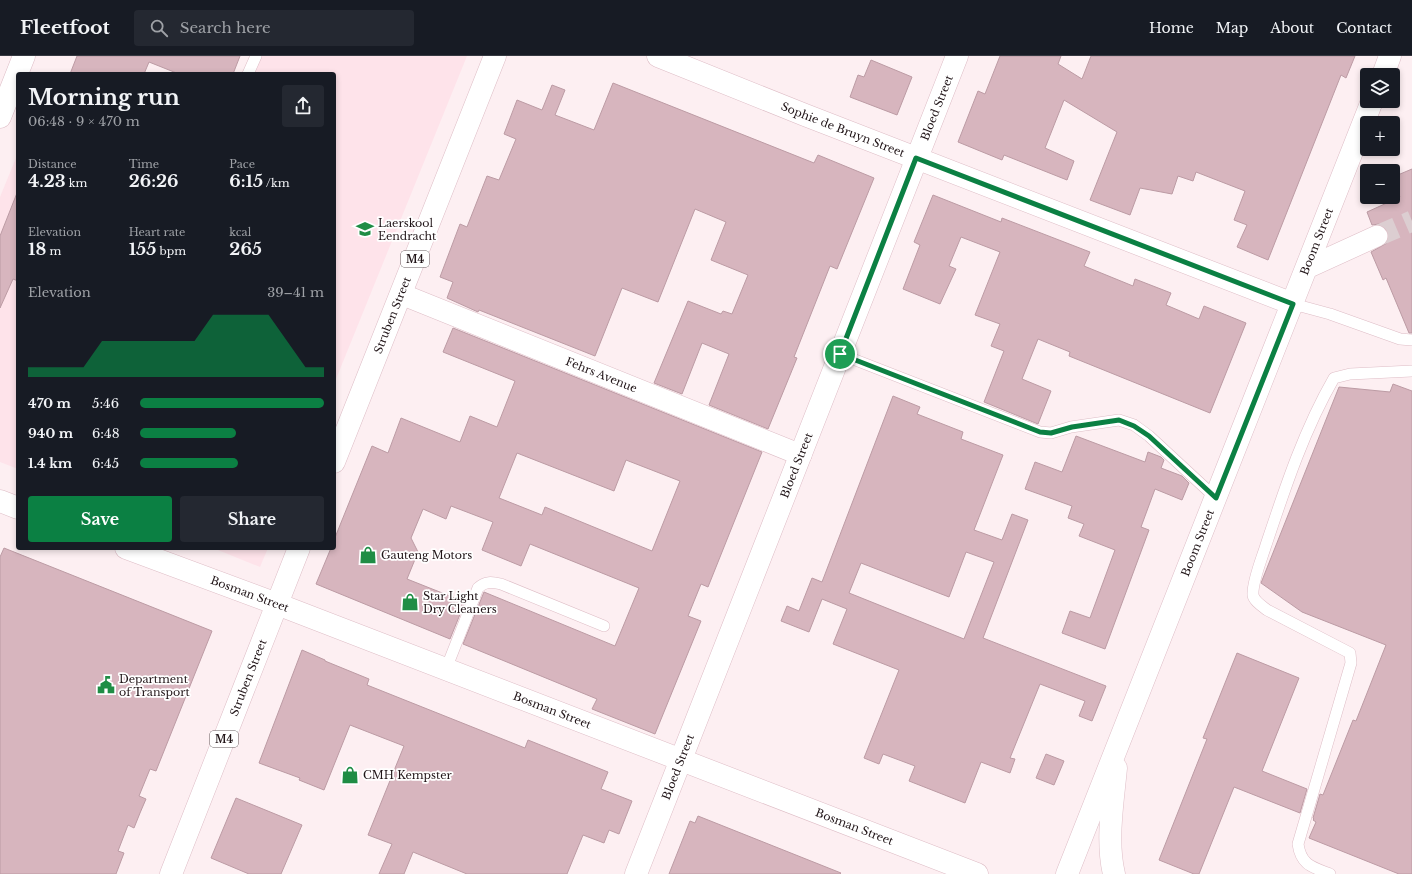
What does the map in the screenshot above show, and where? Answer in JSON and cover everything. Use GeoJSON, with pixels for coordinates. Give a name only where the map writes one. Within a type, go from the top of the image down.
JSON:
{"type":"FeatureCollection","features":[{"type":"Feature","properties":{"kind":"main road"},"geometry":{"type":"LineString","coordinates":[[18,72],[24,56]]}},
{"type":"Feature","properties":{"kind":"main road","name":"Struben Street"},"geometry":{"type":"LineString","coordinates":[[336,457],[495,56]]}},
{"type":"Feature","properties":{"kind":"main road","name":"Sophie de Bruyn Street"},"geometry":{"type":"LineString","coordinates":[[658,56],[1293,304]]}},
{"type":"Feature","properties":{"kind":"main road","name":"Bloed Street"},"geometry":{"type":"LineString","coordinates":[[636,874],[957,56]]}},
{"type":"Feature","properties":{"kind":"main road"},"geometry":{"type":"LineString","coordinates":[[1386,68],[1390,56]]}},
{"type":"Feature","properties":{"kind":"main road"},"geometry":{"type":"LineString","coordinates":[[0,117],[16,76]]}},
{"type":"Feature","properties":{"kind":"main road","name":"Boom Street"},"geometry":{"type":"LineString","coordinates":[[1067,874],[1369,108]]}},
{"type":"Feature","properties":{"kind":"main road"},"geometry":{"type":"LineString","coordinates":[[0,501],[16,507]]}},
{"type":"Feature","properties":{"kind":"main road","name":"Bosman Street"},"geometry":{"type":"LineString","coordinates":[[131,550],[277,604],[977,874]]}},
{"type":"Feature","properties":{"kind":"main road","name":"Struben Street"},"geometry":{"type":"LineString","coordinates":[[171,874],[298,550]]}},
{"type":"Feature","properties":{"kind":"main road"},"geometry":{"type":"LineString","coordinates":[[1114,874],[1110,846],[1118,745]]}},
{"type":"Feature","properties":{"kind":"street"},"geometry":{"type":"LineString","coordinates":[[1307,268],[1377,236]]}},
{"type":"Feature","properties":{"kind":"street","name":"Fehrs Avenue"},"geometry":{"type":"LineString","coordinates":[[401,294],[801,455]]}},
{"type":"Feature","properties":{"kind":"lane"},"geometry":{"type":"LineString","coordinates":[[249,72],[256,56]]}},
{"type":"Feature","properties":{"kind":"lane","name":"Sophie de Bruyn Street"},"geometry":{"type":"LineString","coordinates":[[1293,304],[1330,314],[1400,339],[1412,340]]}},
{"type":"Feature","properties":{"kind":"lane"},"geometry":{"type":"LineString","coordinates":[[840,354],[1040,432],[1051,433],[1072,427],[1119,420],[1134,426],[1149,436],[1216,498]]}},
{"type":"Feature","properties":{"kind":"lane"},"geometry":{"type":"LineString","coordinates":[[1330,874],[1309,865],[1300,854],[1298,844],[1351,662],[1350,653],[1267,610],[1256,601],[1253,596],[1256,576],[1286,485],[1321,400],[1334,378],[1350,374],[1412,371]]}},
{"type":"Feature","properties":{"kind":"lane"},"geometry":{"type":"LineString","coordinates":[[446,669],[478,588],[482,584],[490,582],[501,584],[604,626]]}},
{"type":"Feature","properties":{"kind":"shaded area","name":"Laerskool Eendracht"},"geometry":{"type":"Polygon","coordinates":[[[254,56],[467,56],[336,379],[336,72],[247,72],[254,56]]]}},
{"type":"Feature","properties":{"kind":"shaded area"},"geometry":{"type":"Polygon","coordinates":[[[16,158],[16,468],[0,462],[0,197],[16,158]]]}},
{"type":"Feature","properties":{"kind":"shaded area"},"geometry":{"type":"Polygon","coordinates":[[[218,550],[267,550],[260,567],[218,550]]]}},
{"type":"Feature","properties":{"kind":"building"},"geometry":{"type":"Polygon","coordinates":[[[77,56],[240,56],[234,72],[174,72],[149,62],[145,72],[71,72],[77,56]]]}},
{"type":"Feature","properties":{"kind":"building"},"geometry":{"type":"Polygon","coordinates":[[[1000,56],[1061,56],[1058,64],[1082,79],[1091,56],[1355,56],[1346,78],[1341,75],[1268,260],[1237,247],[1247,225],[1234,220],[1245,191],[1196,172],[1193,181],[1178,176],[1172,194],[1140,188],[1130,215],[1090,200],[1117,132],[1064,100],[1045,148],[1074,161],[1067,180],[1004,155],[1002,160],[958,142],[978,91],[985,94],[1000,56]]]}},
{"type":"Feature","properties":{"kind":"building"},"geometry":{"type":"Polygon","coordinates":[[[871,60],[912,77],[897,115],[850,97],[858,75],[864,77],[871,60]]]}},
{"type":"Feature","properties":{"kind":"building"},"geometry":{"type":"Polygon","coordinates":[[[613,83],[814,163],[818,155],[874,178],[837,269],[830,266],[794,357],[797,358],[768,429],[709,405],[729,354],[702,343],[682,394],[654,383],[688,301],[721,314],[723,311],[732,314],[748,275],[711,260],[726,222],[695,209],[658,302],[622,288],[595,356],[479,310],[478,312],[447,298],[453,282],[440,277],[460,224],[467,227],[487,176],[499,180],[516,139],[504,134],[517,100],[542,110],[552,85],[565,90],[555,115],[594,130],[613,83]]]}},
{"type":"Feature","properties":{"kind":"building"},"geometry":{"type":"Polygon","coordinates":[[[1412,169],[1412,333],[1409,333],[1386,278],[1383,280],[1371,252],[1387,243],[1389,238],[1388,231],[1384,226],[1379,224],[1372,225],[1367,212],[1385,204],[1400,204],[1400,174],[1412,169]]]}},
{"type":"Feature","properties":{"kind":"building"},"geometry":{"type":"Polygon","coordinates":[[[933,195],[1001,222],[1002,218],[1090,252],[1084,266],[1133,286],[1135,279],[1171,293],[1166,305],[1199,319],[1204,306],[1246,323],[1210,413],[1069,356],[1070,352],[1038,339],[1022,379],[1051,391],[1038,424],[984,402],[1004,351],[991,346],[1000,324],[975,315],[1000,252],[961,237],[949,266],[956,269],[940,304],[903,289],[920,245],[914,242],[933,195]]]}},
{"type":"Feature","properties":{"kind":"building"},"geometry":{"type":"Polygon","coordinates":[[[16,196],[16,280],[13,279],[0,308],[0,236],[16,196]]]}},
{"type":"Feature","properties":{"kind":"building"},"geometry":{"type":"Polygon","coordinates":[[[453,328],[762,452],[708,587],[701,584],[688,616],[701,621],[655,734],[592,709],[597,699],[463,644],[484,592],[615,646],[639,588],[530,544],[521,566],[482,550],[493,522],[451,506],[446,519],[423,509],[411,538],[418,552],[407,579],[465,602],[450,639],[316,584],[330,550],[336,550],[336,535],[372,446],[388,453],[401,418],[460,442],[470,416],[497,427],[515,381],[443,352],[453,328]],[[517,453],[499,498],[542,515],[545,507],[652,551],[680,481],[626,460],[614,491],[517,453]]]}},
{"type":"Feature","properties":{"kind":"building"},"geometry":{"type":"Polygon","coordinates":[[[1393,384],[1412,391],[1412,874],[1399,874],[1309,838],[1316,822],[1313,818],[1320,794],[1323,795],[1353,720],[1356,721],[1386,645],[1302,612],[1261,583],[1339,387],[1390,392],[1393,384]]]}},
{"type":"Feature","properties":{"kind":"building"},"geometry":{"type":"Polygon","coordinates":[[[893,396],[920,407],[917,414],[963,432],[961,439],[1003,455],[974,530],[1002,540],[1012,514],[1028,520],[983,638],[1106,686],[1092,721],[1079,716],[1085,701],[1040,684],[1010,758],[1015,759],[1010,773],[981,762],[965,803],[909,781],[915,766],[883,754],[879,764],[864,758],[899,670],[833,644],[847,609],[822,599],[809,632],[781,621],[787,606],[799,611],[812,578],[822,582],[893,396]],[[966,552],[949,597],[861,563],[849,593],[964,639],[994,562],[966,552]]]}},
{"type":"Feature","properties":{"kind":"building"},"geometry":{"type":"Polygon","coordinates":[[[1076,436],[1145,462],[1148,452],[1161,457],[1164,460],[1161,468],[1182,476],[1189,483],[1182,500],[1155,489],[1141,527],[1149,530],[1105,649],[1062,633],[1070,611],[1090,618],[1115,550],[1079,536],[1084,524],[1068,518],[1072,506],[1025,489],[1035,462],[1062,472],[1076,436]]]}},
{"type":"Feature","properties":{"kind":"building","name":"Department of Transport"},"geometry":{"type":"Polygon","coordinates":[[[4,548],[212,631],[156,771],[150,769],[139,796],[146,799],[134,828],[128,825],[118,851],[124,853],[116,874],[0,874],[0,557],[4,548]]]}},
{"type":"Feature","properties":{"kind":"building"},"geometry":{"type":"Polygon","coordinates":[[[302,650],[369,679],[367,685],[525,748],[528,740],[608,772],[601,789],[632,801],[619,834],[609,830],[604,843],[583,835],[567,874],[467,874],[413,852],[404,874],[379,874],[392,844],[368,835],[404,746],[350,725],[324,790],[299,780],[300,778],[259,763],[302,650]]]}},
{"type":"Feature","properties":{"kind":"building"},"geometry":{"type":"Polygon","coordinates":[[[1237,653],[1299,678],[1262,771],[1307,789],[1300,813],[1234,787],[1199,874],[1194,874],[1159,860],[1207,739],[1203,738],[1237,653]]]}},
{"type":"Feature","properties":{"kind":"building"},"geometry":{"type":"Polygon","coordinates":[[[1046,754],[1064,761],[1054,785],[1036,778],[1046,754]]]}},
{"type":"Feature","properties":{"kind":"building"},"geometry":{"type":"Polygon","coordinates":[[[236,798],[302,825],[281,874],[249,874],[211,858],[236,798]]]}},
{"type":"Feature","properties":{"kind":"building"},"geometry":{"type":"Polygon","coordinates":[[[698,816],[841,873],[669,874],[690,821],[695,823],[698,816]]]}},
{"type":"Feature","properties":{"kind":"tunnel"},"geometry":{"type":"LineString","coordinates":[[1377,236],[1412,221]]}},
{"type":"Feature","properties":{"kind":"place","name":"Laerskool Eendracht"},"geometry":{"type":"Point","coordinates":[365,229]}},
{"type":"Feature","properties":{"kind":"place","name":"Gauteng Motors"},"geometry":{"type":"Point","coordinates":[368,555]}},
{"type":"Feature","properties":{"kind":"place","name":"Star Light Dry Cleaners"},"geometry":{"type":"Point","coordinates":[410,602]}},
{"type":"Feature","properties":{"kind":"place","name":"Department of Transport"},"geometry":{"type":"Point","coordinates":[106,685]}},
{"type":"Feature","properties":{"kind":"place","name":"CMH Kempster"},"geometry":{"type":"Point","coordinates":[350,775]}},
{"type":"Feature","properties":{"kind":"route"},"geometry":{"type":"LineString","coordinates":[[916,158],[1266,295],[1293,304],[1216,498],[1149,436],[1134,426],[1119,420],[1072,427],[1051,433],[1040,432],[840,354],[916,158]]}}]}
